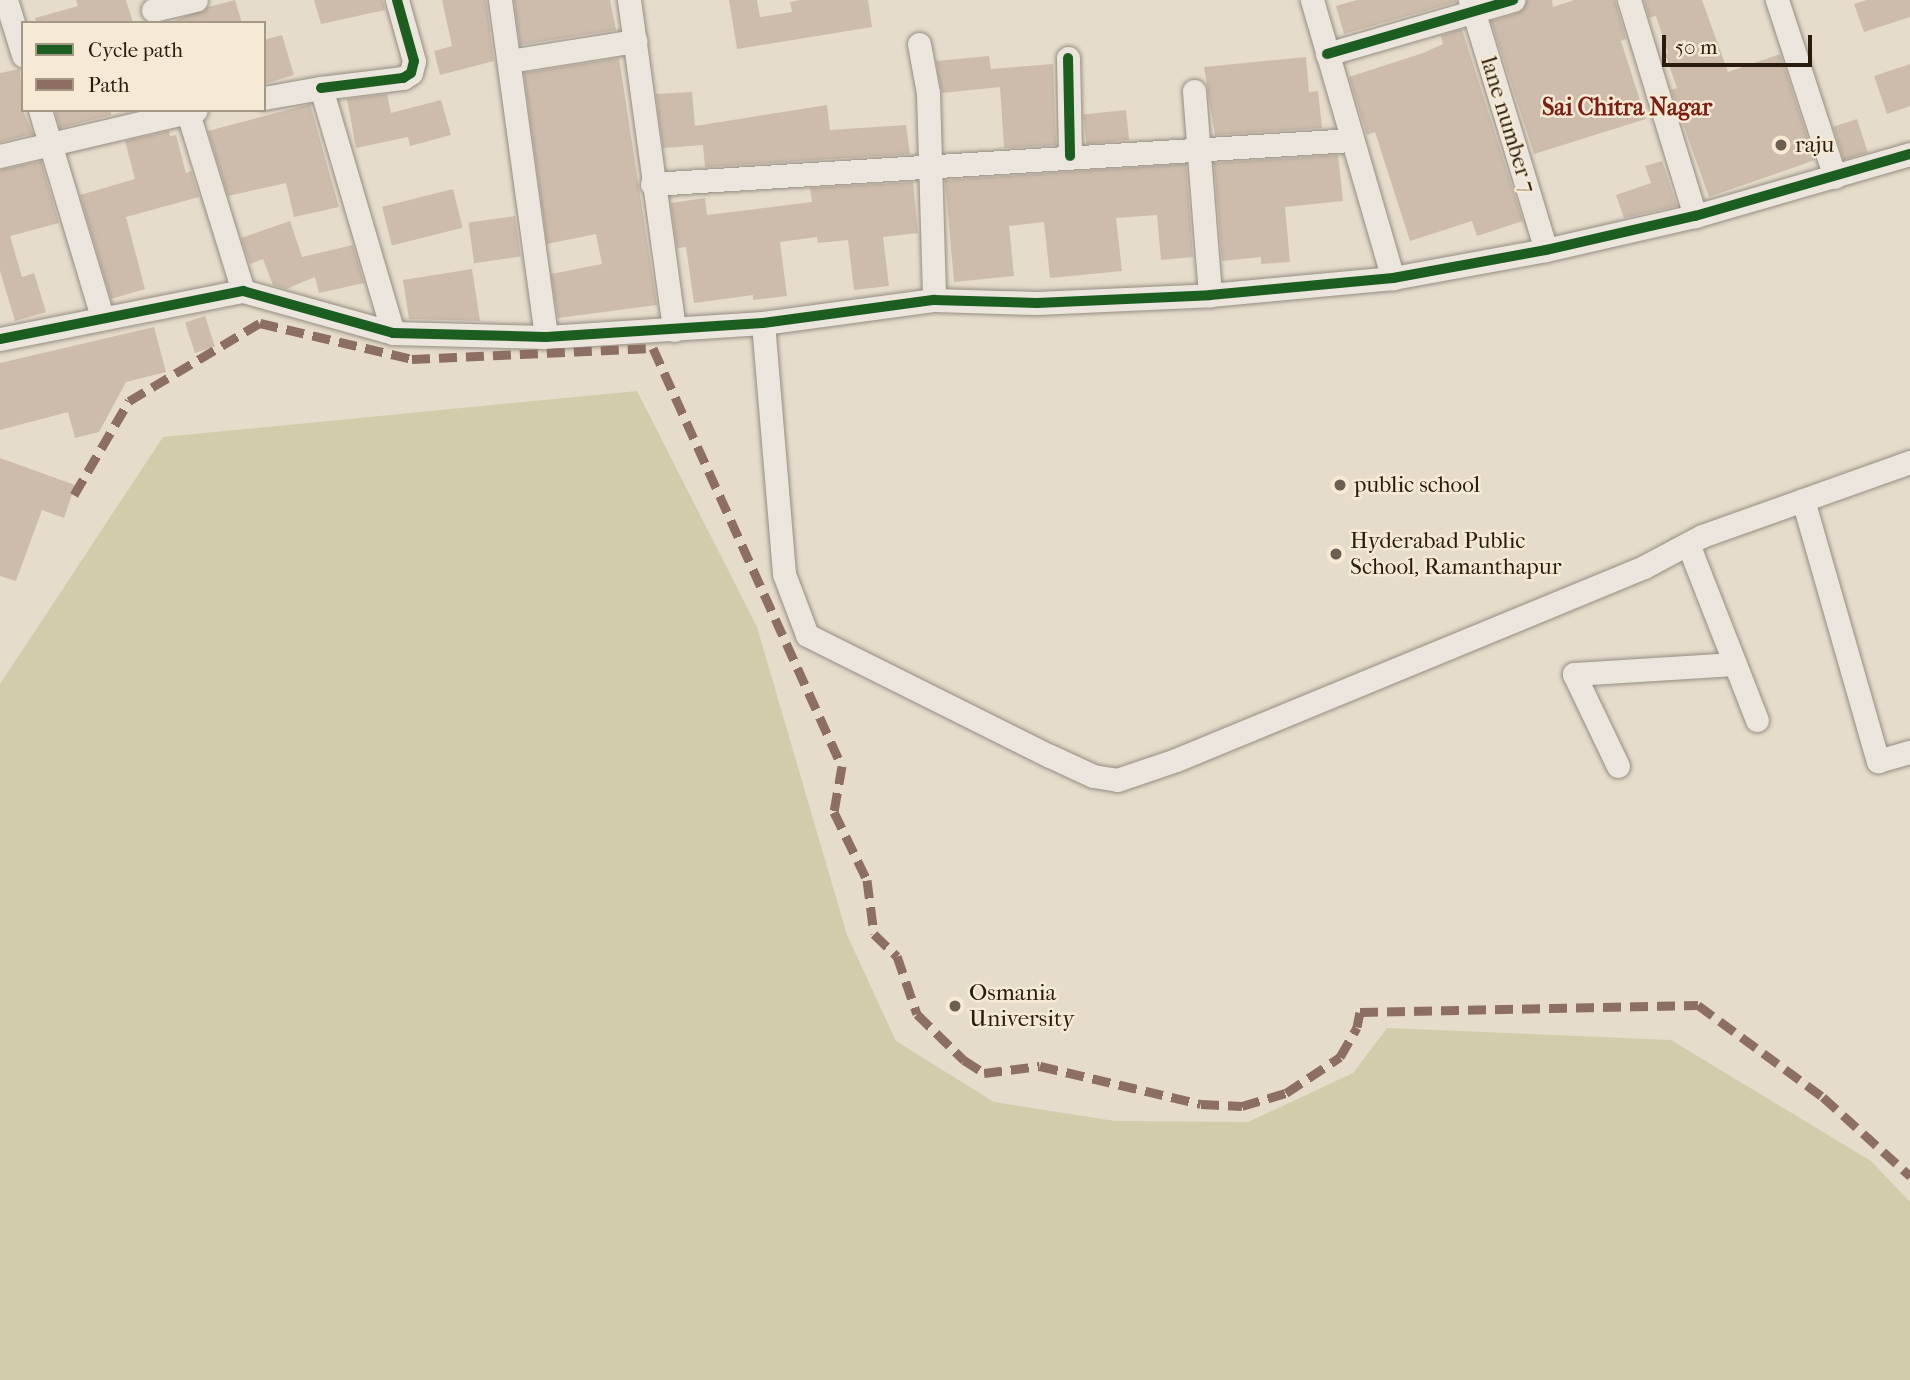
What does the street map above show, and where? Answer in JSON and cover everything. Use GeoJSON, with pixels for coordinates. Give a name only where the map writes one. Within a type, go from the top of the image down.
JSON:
{"type":"FeatureCollection","features":[{"type":"Feature","properties":{"kind":"street"},"geometry":{"type":"LineString","coordinates":[[6,0],[21,49]]}},
{"type":"Feature","properties":{"kind":"street"},"geometry":{"type":"LineString","coordinates":[[153,11],[196,0]]}},
{"type":"Feature","properties":{"kind":"street"},"geometry":{"type":"LineString","coordinates":[[266,98],[403,78],[411,73],[414,61],[397,0]]}},
{"type":"Feature","properties":{"kind":"street"},"geometry":{"type":"LineString","coordinates":[[500,0],[546,337]]}},
{"type":"Feature","properties":{"kind":"street"},"geometry":{"type":"LineString","coordinates":[[629,0],[674,330]]}},
{"type":"Feature","properties":{"kind":"street"},"geometry":{"type":"LineString","coordinates":[[1312,0],[1392,278]]}},
{"type":"Feature","properties":{"kind":"street"},"geometry":{"type":"LineString","coordinates":[[1327,54],[1471,6],[1513,0]]}},
{"type":"Feature","properties":{"kind":"street"},"geometry":{"type":"LineString","coordinates":[[1629,0],[1695,216]]}},
{"type":"Feature","properties":{"kind":"street"},"geometry":{"type":"LineString","coordinates":[[1777,0],[1835,177]]}},
{"type":"Feature","properties":{"kind":"street","name":"lane number 7"},"geometry":{"type":"LineString","coordinates":[[1471,6],[1546,250]]}},
{"type":"Feature","properties":{"kind":"street"},"geometry":{"type":"LineString","coordinates":[[509,61],[635,41]]}},
{"type":"Feature","properties":{"kind":"street"},"geometry":{"type":"LineString","coordinates":[[919,44],[928,93],[934,300]]}},
{"type":"Feature","properties":{"kind":"street"},"geometry":{"type":"LineString","coordinates":[[1068,58],[1070,156]]}},
{"type":"Feature","properties":{"kind":"street"},"geometry":{"type":"LineString","coordinates":[[321,88],[393,333]]}},
{"type":"Feature","properties":{"kind":"street"},"geometry":{"type":"LineString","coordinates":[[1194,91],[1210,295]]}},
{"type":"Feature","properties":{"kind":"street"},"geometry":{"type":"LineString","coordinates":[[41,112],[102,317]]}},
{"type":"Feature","properties":{"kind":"street"},"geometry":{"type":"LineString","coordinates":[[0,156],[186,112]]}},
{"type":"Feature","properties":{"kind":"street"},"geometry":{"type":"LineString","coordinates":[[190,112],[243,291]]}},
{"type":"Feature","properties":{"kind":"street"},"geometry":{"type":"LineString","coordinates":[[652,184],[1351,140]]}},
{"type":"Feature","properties":{"kind":"street"},"geometry":{"type":"LineString","coordinates":[[0,339],[243,291],[393,333],[546,337],[763,323],[934,300],[1037,303],[1210,295],[1392,278],[1546,250],[1695,216],[1910,154]]}},
{"type":"Feature","properties":{"kind":"street"},"geometry":{"type":"LineString","coordinates":[[763,323],[784,574],[807,635],[1093,776],[1117,780],[1176,760],[1644,567],[1688,544],[1802,500],[1908,468]]}},
{"type":"Feature","properties":{"kind":"street"},"geometry":{"type":"LineString","coordinates":[[1802,500],[1878,761],[1910,751]]}},
{"type":"Feature","properties":{"kind":"street"},"geometry":{"type":"LineString","coordinates":[[1688,544],[1757,720]]}},
{"type":"Feature","properties":{"kind":"street"},"geometry":{"type":"LineString","coordinates":[[1618,766],[1574,674],[1735,664]]}},
{"type":"Feature","properties":{"kind":"shaded area"},"geometry":{"type":"Polygon","coordinates":[[[637,391],[757,627],[847,935],[896,1041],[994,1102],[1115,1121],[1248,1122],[1353,1073],[1387,1028],[1671,1040],[1871,1161],[1910,1202],[1910,1380],[0,1380],[0,684],[163,437],[637,391]]]}},
{"type":"Feature","properties":{"kind":"building"},"geometry":{"type":"Polygon","coordinates":[[[76,0],[126,0],[132,21],[36,21],[35,18],[78,6],[76,0]]]}},
{"type":"Feature","properties":{"kind":"building"},"geometry":{"type":"Polygon","coordinates":[[[235,0],[241,21],[174,21],[208,7],[235,0]]]}},
{"type":"Feature","properties":{"kind":"building"},"geometry":{"type":"Polygon","coordinates":[[[314,0],[383,0],[385,10],[321,24],[314,0]]]}},
{"type":"Feature","properties":{"kind":"building"},"geometry":{"type":"Polygon","coordinates":[[[442,0],[486,0],[494,61],[440,75],[434,51],[452,46],[442,0]]]}},
{"type":"Feature","properties":{"kind":"building"},"geometry":{"type":"Polygon","coordinates":[[[514,0],[610,0],[616,30],[520,45],[514,0]]]}},
{"type":"Feature","properties":{"kind":"building"},"geometry":{"type":"Polygon","coordinates":[[[729,0],[757,0],[760,17],[792,12],[790,2],[800,0],[868,0],[872,27],[737,49],[729,0]]]}},
{"type":"Feature","properties":{"kind":"building"},"geometry":{"type":"Polygon","coordinates":[[[1357,0],[1456,2],[1344,34],[1336,6],[1357,0]]]}},
{"type":"Feature","properties":{"kind":"building"},"geometry":{"type":"Polygon","coordinates":[[[1527,0],[1552,0],[1553,7],[1574,0],[1615,0],[1626,39],[1621,41],[1646,119],[1534,154],[1491,21],[1518,13],[1527,0]]]}},
{"type":"Feature","properties":{"kind":"building"},"geometry":{"type":"Polygon","coordinates":[[[1644,0],[1702,0],[1728,72],[1780,54],[1815,160],[1709,197],[1671,90],[1677,88],[1656,16],[1649,18],[1644,0]]]}},
{"type":"Feature","properties":{"kind":"building"},"geometry":{"type":"Polygon","coordinates":[[[1867,0],[1910,0],[1910,17],[1864,32],[1854,4],[1867,0]]]}},
{"type":"Feature","properties":{"kind":"building"},"geometry":{"type":"Polygon","coordinates":[[[1462,29],[1523,221],[1477,236],[1472,221],[1410,241],[1375,132],[1367,135],[1349,77],[1423,53],[1443,44],[1441,36],[1462,29]]]}},
{"type":"Feature","properties":{"kind":"building"},"geometry":{"type":"Polygon","coordinates":[[[282,35],[294,75],[266,83],[266,39],[282,35]]]}},
{"type":"Feature","properties":{"kind":"building"},"geometry":{"type":"Polygon","coordinates":[[[989,56],[991,69],[1053,64],[1056,145],[1004,148],[1000,87],[942,93],[936,61],[989,56]]]}},
{"type":"Feature","properties":{"kind":"building"},"geometry":{"type":"Polygon","coordinates":[[[1306,57],[1309,92],[1318,91],[1322,128],[1215,135],[1204,67],[1306,57]]]}},
{"type":"Feature","properties":{"kind":"building"},"geometry":{"type":"Polygon","coordinates":[[[619,58],[657,305],[558,318],[551,274],[602,264],[596,234],[547,244],[524,73],[619,58]]]}},
{"type":"Feature","properties":{"kind":"building"},"geometry":{"type":"Polygon","coordinates":[[[1910,64],[1910,106],[1887,114],[1874,76],[1910,64]]]}},
{"type":"Feature","properties":{"kind":"building"},"geometry":{"type":"Polygon","coordinates":[[[20,69],[21,112],[24,112],[33,134],[0,142],[0,73],[20,69]]]}},
{"type":"Feature","properties":{"kind":"building"},"geometry":{"type":"Polygon","coordinates":[[[692,92],[695,126],[827,105],[830,130],[906,125],[910,154],[705,167],[703,145],[663,148],[656,94],[692,92]]]}},
{"type":"Feature","properties":{"kind":"building"},"geometry":{"type":"Polygon","coordinates":[[[387,94],[391,113],[441,100],[451,135],[410,146],[408,137],[356,148],[347,99],[387,94]]]}},
{"type":"Feature","properties":{"kind":"building"},"geometry":{"type":"Polygon","coordinates":[[[310,104],[339,207],[294,217],[286,183],[228,196],[208,131],[310,104]]]}},
{"type":"Feature","properties":{"kind":"building"},"geometry":{"type":"Polygon","coordinates":[[[1126,110],[1129,140],[1086,144],[1083,114],[1126,110]]]}},
{"type":"Feature","properties":{"kind":"building"},"geometry":{"type":"Polygon","coordinates":[[[56,112],[111,112],[111,115],[60,128],[56,112]]]}},
{"type":"Feature","properties":{"kind":"building"},"geometry":{"type":"Polygon","coordinates":[[[1857,119],[1868,152],[1844,160],[1833,127],[1857,119]]]}},
{"type":"Feature","properties":{"kind":"building"},"geometry":{"type":"Polygon","coordinates":[[[169,131],[170,136],[176,135],[186,173],[191,171],[199,197],[126,217],[145,289],[111,299],[80,195],[135,179],[125,141],[169,131]]]}},
{"type":"Feature","properties":{"kind":"building"},"geometry":{"type":"Polygon","coordinates":[[[1338,155],[1343,201],[1285,207],[1290,262],[1261,264],[1261,257],[1222,261],[1214,163],[1338,155]]]}},
{"type":"Feature","properties":{"kind":"building"},"geometry":{"type":"Polygon","coordinates":[[[41,161],[59,223],[10,236],[22,277],[34,273],[46,312],[15,321],[0,271],[0,170],[41,161]]]}},
{"type":"Feature","properties":{"kind":"building"},"geometry":{"type":"Polygon","coordinates":[[[1662,161],[1677,206],[1624,218],[1616,195],[1651,183],[1645,166],[1662,161]]]}},
{"type":"Feature","properties":{"kind":"building"},"geometry":{"type":"Polygon","coordinates":[[[1186,164],[1193,257],[1161,260],[1157,215],[1116,218],[1122,271],[1050,278],[1044,222],[1009,226],[1014,276],[954,282],[945,180],[1186,164]]]}},
{"type":"Feature","properties":{"kind":"building"},"geometry":{"type":"Polygon","coordinates":[[[913,182],[918,233],[883,237],[889,286],[854,290],[848,240],[818,243],[817,237],[780,242],[787,296],[753,300],[753,295],[694,303],[686,247],[677,248],[671,203],[705,198],[707,215],[812,202],[810,188],[913,182]]]}},
{"type":"Feature","properties":{"kind":"building"},"geometry":{"type":"Polygon","coordinates":[[[453,189],[463,228],[392,245],[382,207],[453,189]]]}},
{"type":"Feature","properties":{"kind":"building"},"geometry":{"type":"Polygon","coordinates":[[[515,216],[521,257],[474,263],[468,223],[515,216]]]}},
{"type":"Feature","properties":{"kind":"building"},"geometry":{"type":"Polygon","coordinates":[[[290,221],[302,257],[353,245],[364,283],[319,293],[315,277],[286,289],[273,285],[263,259],[250,264],[241,238],[290,221]]]}},
{"type":"Feature","properties":{"kind":"building"},"geometry":{"type":"Polygon","coordinates":[[[472,269],[480,321],[409,319],[403,280],[472,269]]]}},
{"type":"Feature","properties":{"kind":"building"},"geometry":{"type":"Polygon","coordinates":[[[205,316],[215,346],[195,353],[185,322],[205,316]]]}},
{"type":"Feature","properties":{"kind":"building"},"geometry":{"type":"Polygon","coordinates":[[[154,327],[166,372],[126,382],[99,432],[75,438],[68,412],[0,430],[0,363],[154,327]]]}},
{"type":"Feature","properties":{"kind":"building"},"geometry":{"type":"Polygon","coordinates":[[[0,458],[75,485],[64,518],[42,510],[16,581],[0,576],[0,458]]]}},
{"type":"Feature","properties":{"kind":"marked path"},"geometry":{"type":"LineString","coordinates":[[74,495],[129,401],[260,323],[412,359],[653,348],[842,766],[834,812],[867,880],[874,934],[897,956],[917,1014],[964,1060],[984,1073],[1040,1066],[1201,1104],[1242,1106],[1286,1093],[1340,1057],[1357,1027],[1360,1012],[1698,1005],[1823,1097],[1910,1176]]}},
{"type":"Feature","properties":{"kind":"cycle path"},"geometry":{"type":"LineString","coordinates":[[321,88],[403,78],[411,73],[414,61],[397,0]]}},
{"type":"Feature","properties":{"kind":"cycle path"},"geometry":{"type":"LineString","coordinates":[[1327,54],[1513,0]]}},
{"type":"Feature","properties":{"kind":"cycle path"},"geometry":{"type":"LineString","coordinates":[[1068,58],[1070,156]]}},
{"type":"Feature","properties":{"kind":"cycle path"},"geometry":{"type":"LineString","coordinates":[[0,339],[243,291],[393,333],[546,337],[763,323],[934,300],[1037,303],[1210,295],[1393,278],[1546,250],[1695,216],[1910,154]]}},
{"type":"Feature","properties":{"kind":"place","name":"raju"},"geometry":{"type":"Point","coordinates":[1781,145]}},
{"type":"Feature","properties":{"kind":"place","name":"public school"},"geometry":{"type":"Point","coordinates":[1340,485]}},
{"type":"Feature","properties":{"kind":"place","name":"Hyderabad Public School, Ramanthapur"},"geometry":{"type":"Point","coordinates":[1336,554]}},
{"type":"Feature","properties":{"kind":"place","name":"Osmania University"},"geometry":{"type":"Point","coordinates":[955,1006]}},
{"type":"Feature","properties":{"kind":"district","name":"Sai Chitra Nagar"},"geometry":{"type":"Point","coordinates":[1627,108]}}]}
